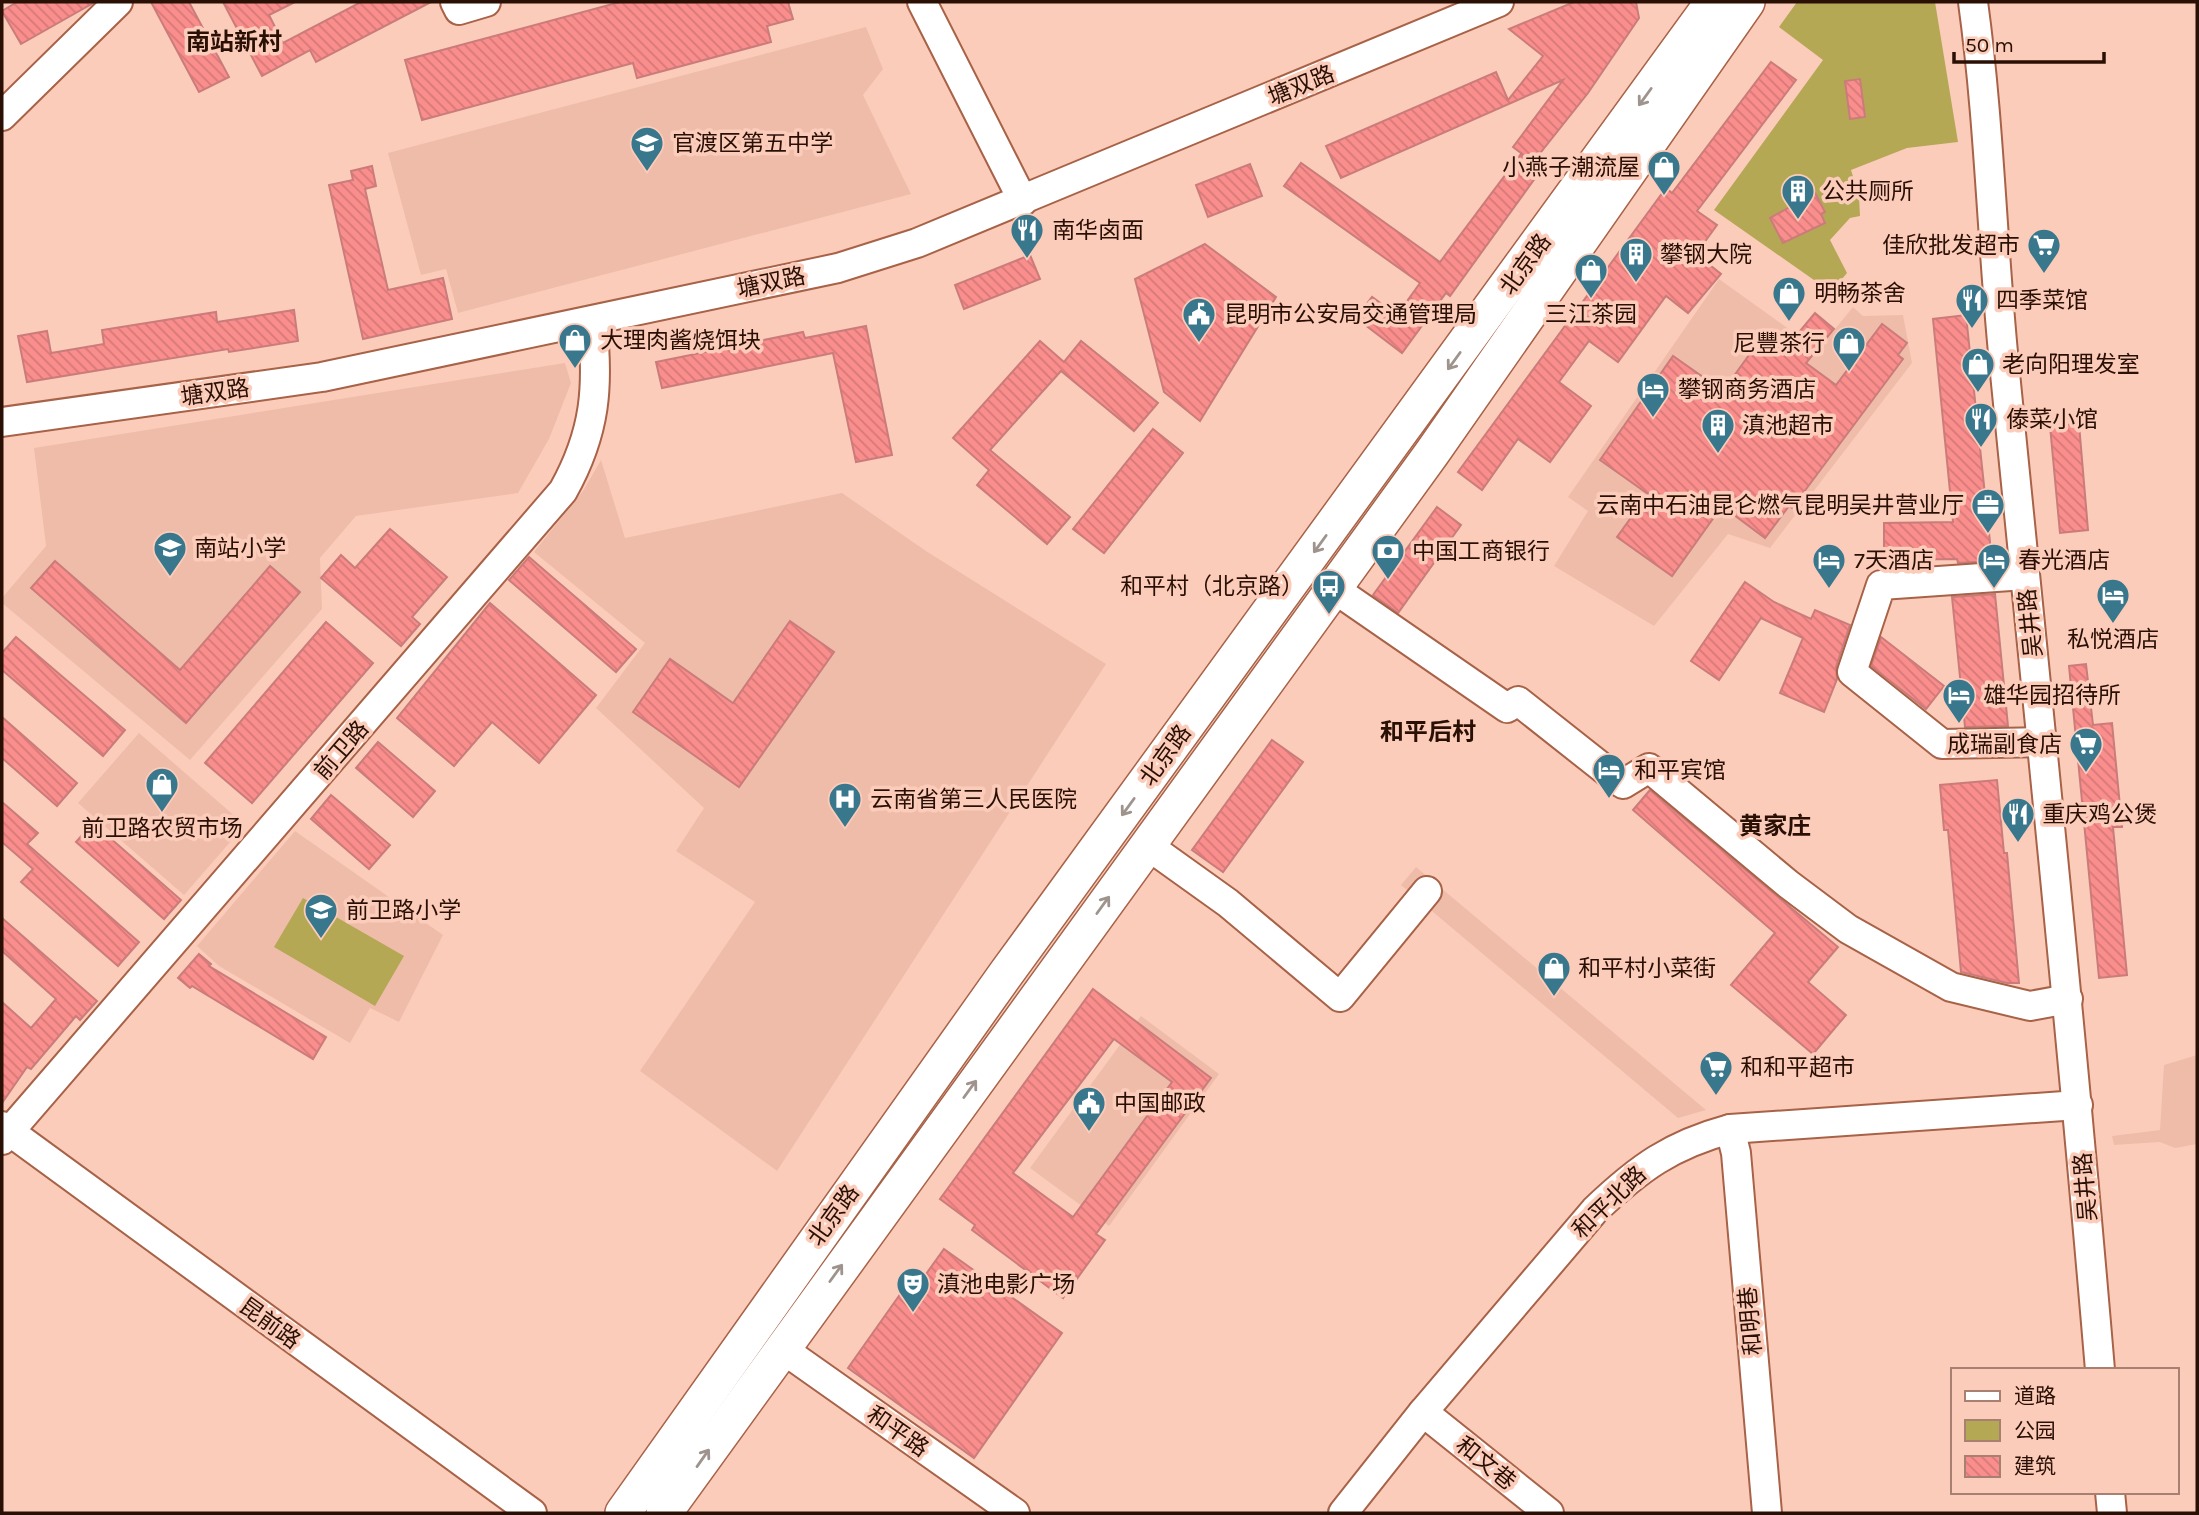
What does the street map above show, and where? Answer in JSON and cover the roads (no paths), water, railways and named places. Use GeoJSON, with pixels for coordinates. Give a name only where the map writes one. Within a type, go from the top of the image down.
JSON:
{"type":"FeatureCollection","features":[{"type":"Feature","properties":{"kind":"main road"},"geometry":{"type":"LineString","coordinates":[[1668,65],[1679,35],[1686,2]]}},
{"type":"Feature","properties":{"kind":"main road","name":"北京路"},"geometry":{"type":"LineString","coordinates":[[623,1513],[1013,964],[1713,2]]}},
{"type":"Feature","properties":{"kind":"main road","name":"北京路"},"geometry":{"type":"LineString","coordinates":[[664,1513],[1535,310],[1747,2]]}},
{"type":"Feature","properties":{"kind":"street"},"geometry":{"type":"LineString","coordinates":[[2,116],[118,2]]}},
{"type":"Feature","properties":{"kind":"street"},"geometry":{"type":"LineString","coordinates":[[455,2],[459,10],[486,2]]}},
{"type":"Feature","properties":{"kind":"street"},"geometry":{"type":"LineString","coordinates":[[922,2],[1023,201]]}},
{"type":"Feature","properties":{"kind":"street","name":"塘双路"},"geometry":{"type":"LineString","coordinates":[[2,422],[322,377],[838,268],[917,243],[1023,201],[1499,2]]}},
{"type":"Feature","properties":{"kind":"street","name":"吴井路"},"geometry":{"type":"LineString","coordinates":[[1973,2],[1986,97],[1998,311],[2068,999],[2099,1368]]}},
{"type":"Feature","properties":{"kind":"street","name":"前卫路"},"geometry":{"type":"LineString","coordinates":[[4,1133],[265,839],[563,491],[584,450],[596,402],[592,321]]}},
{"type":"Feature","properties":{"kind":"street"},"geometry":{"type":"LineString","coordinates":[[2025,575],[1881,585],[1852,672],[1942,744],[2042,742]]}},
{"type":"Feature","properties":{"kind":"street"},"geometry":{"type":"LineString","coordinates":[[1334,588],[1507,708],[1518,701],[1623,785],[1649,768],[1788,884],[1848,929],[1951,987],[2030,1006],[2068,999]]}},
{"type":"Feature","properties":{"kind":"street"},"geometry":{"type":"LineString","coordinates":[[1147,845],[1228,903],[1340,997],[1427,891]]}},
{"type":"Feature","properties":{"kind":"street","name":"和平北路"},"geometry":{"type":"LineString","coordinates":[[1343,1513],[1423,1412],[1595,1210],[1657,1157],[1688,1141],[1730,1129],[2078,1105]]}},
{"type":"Feature","properties":{"kind":"street","name":"和明巷"},"geometry":{"type":"LineString","coordinates":[[1730,1129],[1736,1153],[1768,1513]]}},
{"type":"Feature","properties":{"kind":"street","name":"昆前路"},"geometry":{"type":"LineString","coordinates":[[4,1133],[532,1513]]}},
{"type":"Feature","properties":{"kind":"street","name":"和平路"},"geometry":{"type":"LineString","coordinates":[[781,1348],[1015,1513]]}},
{"type":"Feature","properties":{"kind":"street","name":"和文巷"},"geometry":{"type":"LineString","coordinates":[[1423,1412],[1549,1513]]}},
{"type":"Feature","properties":{"kind":"street"},"geometry":{"type":"LineString","coordinates":[[2110,1494],[2112,1513]]}},
{"type":"Feature","properties":{"kind":"place","name":"官渡区第五中学"},"geometry":{"type":"Point","coordinates":[647,173]}},
{"type":"Feature","properties":{"kind":"place","name":"小燕子潮流屋"},"geometry":{"type":"Point","coordinates":[1664,197]}},
{"type":"Feature","properties":{"kind":"place","name":"公共厕所"},"geometry":{"type":"Point","coordinates":[1798,221]}},
{"type":"Feature","properties":{"kind":"place","name":"南华卤面"},"geometry":{"type":"Point","coordinates":[1027,260]}},
{"type":"Feature","properties":{"kind":"place","name":"佳欣批发超市"},"geometry":{"type":"Point","coordinates":[2044,275]}},
{"type":"Feature","properties":{"kind":"place","name":"攀钢大院"},"geometry":{"type":"Point","coordinates":[1636,284]}},
{"type":"Feature","properties":{"kind":"place","name":"三江茶园"},"geometry":{"type":"Point","coordinates":[1591,300]}},
{"type":"Feature","properties":{"kind":"place","name":"明畅茶舍"},"geometry":{"type":"Point","coordinates":[1789,323]}},
{"type":"Feature","properties":{"kind":"place","name":"四季菜馆"},"geometry":{"type":"Point","coordinates":[1972,330]}},
{"type":"Feature","properties":{"kind":"place","name":"昆明市公安局交通管理局"},"geometry":{"type":"Point","coordinates":[1199,344]}},
{"type":"Feature","properties":{"kind":"place","name":"大理肉酱烧饵块"},"geometry":{"type":"Point","coordinates":[575,370]}},
{"type":"Feature","properties":{"kind":"place","name":"尼豐茶行"},"geometry":{"type":"Point","coordinates":[1849,373]}},
{"type":"Feature","properties":{"kind":"place","name":"老向阳理发室"},"geometry":{"type":"Point","coordinates":[1978,394]}},
{"type":"Feature","properties":{"kind":"place","name":"攀钢商务酒店"},"geometry":{"type":"Point","coordinates":[1653,419]}},
{"type":"Feature","properties":{"kind":"place","name":"傣菜小馆"},"geometry":{"type":"Point","coordinates":[1981,449]}},
{"type":"Feature","properties":{"kind":"place","name":"滇池超市"},"geometry":{"type":"Point","coordinates":[1718,455]}},
{"type":"Feature","properties":{"kind":"place","name":"云南中石油昆仑燃气昆明吴井营业厅"},"geometry":{"type":"Point","coordinates":[1988,535]}},
{"type":"Feature","properties":{"kind":"place","name":"南站小学"},"geometry":{"type":"Point","coordinates":[170,578]}},
{"type":"Feature","properties":{"kind":"place","name":"中国工商银行"},"geometry":{"type":"Point","coordinates":[1388,581]}},
{"type":"Feature","properties":{"kind":"place","name":"7天酒店"},"geometry":{"type":"Point","coordinates":[1829,590]}},
{"type":"Feature","properties":{"kind":"place","name":"春光酒店"},"geometry":{"type":"Point","coordinates":[1994,590]}},
{"type":"Feature","properties":{"kind":"place","name":"和平村（北京路）"},"geometry":{"type":"Point","coordinates":[1329,616]}},
{"type":"Feature","properties":{"kind":"place","name":"私悦酒店"},"geometry":{"type":"Point","coordinates":[2113,625]}},
{"type":"Feature","properties":{"kind":"place","name":"雄华园招待所"},"geometry":{"type":"Point","coordinates":[1959,725]}},
{"type":"Feature","properties":{"kind":"place","name":"成瑞副食店"},"geometry":{"type":"Point","coordinates":[2086,774]}},
{"type":"Feature","properties":{"kind":"place","name":"和平宾馆"},"geometry":{"type":"Point","coordinates":[1609,800]}},
{"type":"Feature","properties":{"kind":"place","name":"前卫路农贸市场"},"geometry":{"type":"Point","coordinates":[162,814]}},
{"type":"Feature","properties":{"kind":"place","name":"云南省第三人民医院"},"geometry":{"type":"Point","coordinates":[845,829]}},
{"type":"Feature","properties":{"kind":"place","name":"重庆鸡公煲"},"geometry":{"type":"Point","coordinates":[2018,844]}},
{"type":"Feature","properties":{"kind":"place","name":"前卫路小学"},"geometry":{"type":"Point","coordinates":[321,940]}},
{"type":"Feature","properties":{"kind":"place","name":"和平村小菜街"},"geometry":{"type":"Point","coordinates":[1554,998]}},
{"type":"Feature","properties":{"kind":"place","name":"和和平超市"},"geometry":{"type":"Point","coordinates":[1716,1097]}},
{"type":"Feature","properties":{"kind":"place","name":"中国邮政"},"geometry":{"type":"Point","coordinates":[1089,1133]}},
{"type":"Feature","properties":{"kind":"place","name":"滇池电影广场"},"geometry":{"type":"Point","coordinates":[913,1314]}},
{"type":"Feature","properties":{"kind":"district","name":"南站新村"},"geometry":{"type":"Point","coordinates":[234,42]}},
{"type":"Feature","properties":{"kind":"district","name":"和平后村"},"geometry":{"type":"Point","coordinates":[1428,732]}},
{"type":"Feature","properties":{"kind":"district","name":"黄家庄"},"geometry":{"type":"Point","coordinates":[1775,826]}}]}
